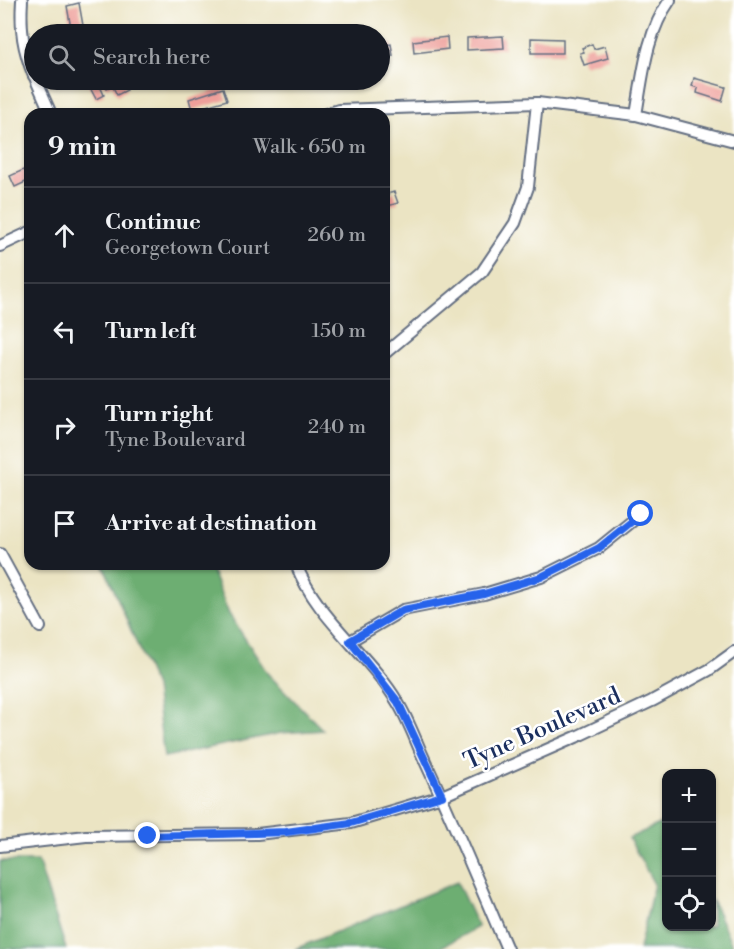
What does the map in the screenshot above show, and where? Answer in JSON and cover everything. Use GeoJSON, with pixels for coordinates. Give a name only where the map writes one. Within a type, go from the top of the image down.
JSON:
{"type":"FeatureCollection","features":[{"type":"Feature","properties":{"kind":"street"},"geometry":{"type":"LineString","coordinates":[[22,0],[20,25],[24,49]]}},
{"type":"Feature","properties":{"kind":"street"},"geometry":{"type":"LineString","coordinates":[[636,115],[649,42],[660,15],[670,0]]}},
{"type":"Feature","properties":{"kind":"street"},"geometry":{"type":"LineString","coordinates":[[40,90],[48,108]]}},
{"type":"Feature","properties":{"kind":"street"},"geometry":{"type":"LineString","coordinates":[[390,349],[482,272],[515,223],[528,187],[537,103]]}},
{"type":"Feature","properties":{"kind":"street"},"geometry":{"type":"LineString","coordinates":[[390,110],[537,103],[636,115],[734,141]]}},
{"type":"Feature","properties":{"kind":"street"},"geometry":{"type":"LineString","coordinates":[[0,246],[24,235]]}},
{"type":"Feature","properties":{"kind":"street"},"geometry":{"type":"LineString","coordinates":[[350,641],[403,610],[484,594],[541,577],[599,548],[641,514]]}},
{"type":"Feature","properties":{"kind":"street"},"geometry":{"type":"LineString","coordinates":[[0,554],[40,627]]}},
{"type":"Feature","properties":{"kind":"street"},"geometry":{"type":"LineString","coordinates":[[298,570],[321,607],[398,702],[442,796],[507,949]]}},
{"type":"Feature","properties":{"kind":"street","name":"Tyne Boulevard"},"geometry":{"type":"LineString","coordinates":[[0,846],[86,836],[286,832],[351,823],[442,796],[606,724],[709,670],[734,652]]}},
{"type":"Feature","properties":{"kind":"green space"},"geometry":{"type":"Polygon","coordinates":[[[106,570],[211,570],[229,614],[268,674],[323,730],[281,733],[164,757],[155,687],[106,570]]]}},
{"type":"Feature","properties":{"kind":"green space"},"geometry":{"type":"Polygon","coordinates":[[[662,823],[662,931],[716,931],[716,909],[734,949],[639,949],[654,884],[629,838],[662,823]]]}},
{"type":"Feature","properties":{"kind":"green space"},"geometry":{"type":"Polygon","coordinates":[[[0,861],[38,861],[66,949],[0,949],[0,861]]]}},
{"type":"Feature","properties":{"kind":"green space"},"geometry":{"type":"Polygon","coordinates":[[[457,882],[478,927],[438,949],[295,949],[457,882]]]}},
{"type":"Feature","properties":{"kind":"building"},"geometry":{"type":"Polygon","coordinates":[[[79,3],[83,24],[70,24],[67,6],[79,3]]]}},
{"type":"Feature","properties":{"kind":"building"},"geometry":{"type":"Polygon","coordinates":[[[503,36],[504,48],[467,50],[467,38],[503,36]]]}},
{"type":"Feature","properties":{"kind":"building"},"geometry":{"type":"Polygon","coordinates":[[[447,37],[448,49],[414,53],[413,41],[447,37]]]}},
{"type":"Feature","properties":{"kind":"building"},"geometry":{"type":"Polygon","coordinates":[[[531,38],[563,39],[563,53],[531,53],[531,38]]]}},
{"type":"Feature","properties":{"kind":"building"},"geometry":{"type":"Polygon","coordinates":[[[390,44],[393,56],[390,56],[390,44]]]}},
{"type":"Feature","properties":{"kind":"building"},"geometry":{"type":"Polygon","coordinates":[[[592,44],[594,49],[605,46],[608,58],[584,65],[580,53],[584,52],[582,48],[592,44]]]}},
{"type":"Feature","properties":{"kind":"building"},"geometry":{"type":"Polygon","coordinates":[[[694,78],[726,87],[722,101],[697,93],[698,88],[692,86],[694,78]]]}},
{"type":"Feature","properties":{"kind":"building"},"geometry":{"type":"Polygon","coordinates":[[[91,90],[102,90],[104,95],[96,99],[91,90]]]}},
{"type":"Feature","properties":{"kind":"building"},"geometry":{"type":"Polygon","coordinates":[[[114,90],[127,90],[117,95],[114,90]]]}},
{"type":"Feature","properties":{"kind":"building"},"geometry":{"type":"Polygon","coordinates":[[[224,90],[227,100],[191,108],[189,99],[224,90]]]}},
{"type":"Feature","properties":{"kind":"building"},"geometry":{"type":"Polygon","coordinates":[[[24,170],[24,183],[15,187],[10,176],[24,170]]]}},
{"type":"Feature","properties":{"kind":"building"},"geometry":{"type":"Polygon","coordinates":[[[394,192],[398,203],[390,205],[390,193],[394,192]]]}},
{"type":"Feature","properties":{"kind":"route"},"geometry":{"type":"LineString","coordinates":[[148,836],[286,832],[351,823],[442,796],[398,702],[350,641],[403,610],[484,594],[541,577],[599,548],[641,514]]}}]}
